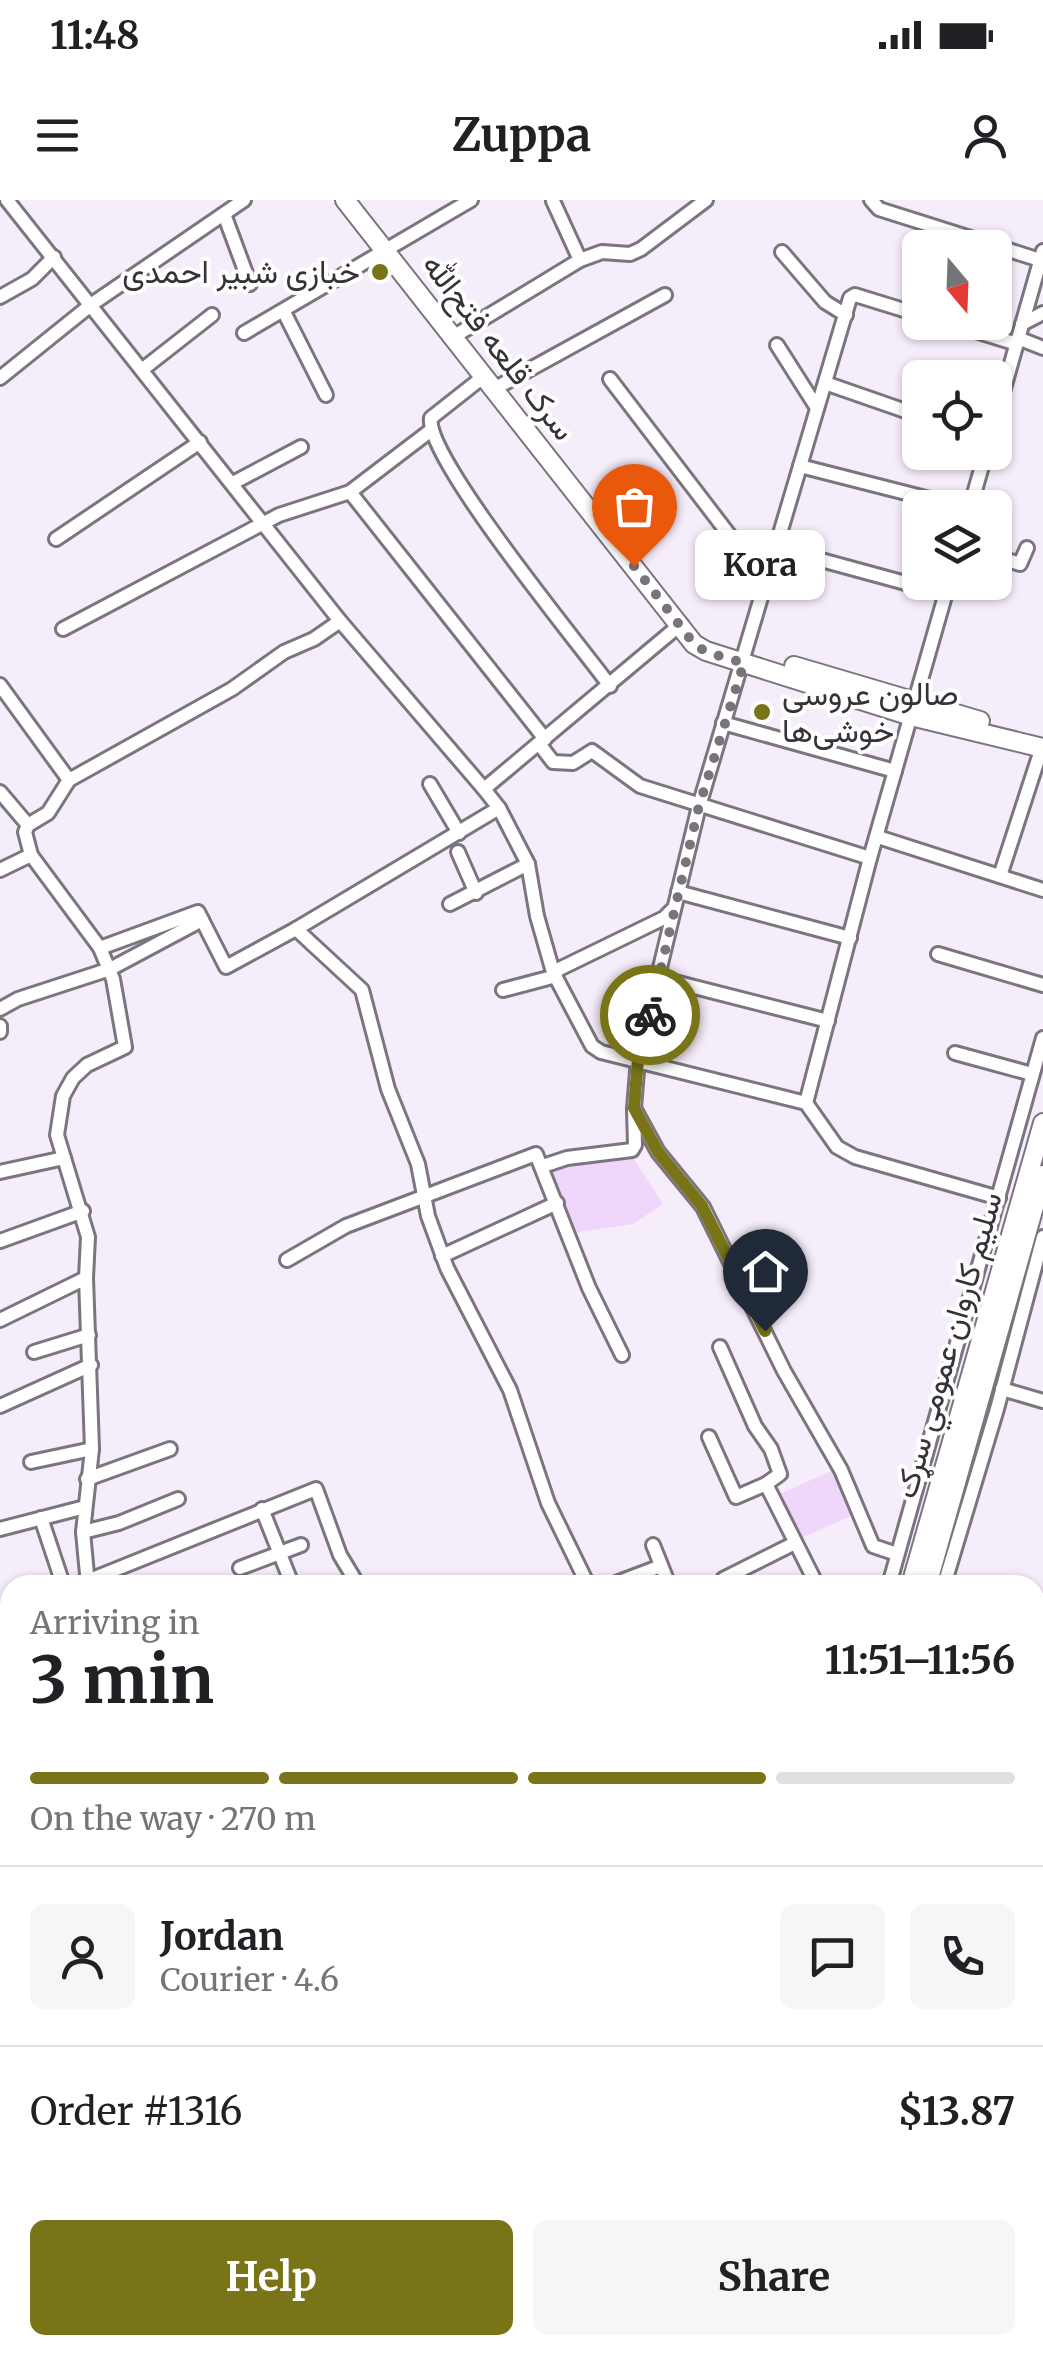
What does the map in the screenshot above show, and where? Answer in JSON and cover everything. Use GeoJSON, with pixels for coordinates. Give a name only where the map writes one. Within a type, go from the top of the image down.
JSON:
{"type":"FeatureCollection","features":[{"type":"Feature","properties":{"kind":"main road","name":"سرک قلعه فتح‌الله"},"geometry":{"type":"LineString","coordinates":[[345,200],[694,644],[706,652],[745,658],[1043,745]]}},
{"type":"Feature","properties":{"kind":"main road","name":"سلیم کاروان عمومي سړک"},"geometry":{"type":"LineString","coordinates":[[914,1575],[965,1419],[979,1309],[1043,1122]]}},
{"type":"Feature","properties":{"kind":"main road"},"geometry":{"type":"LineString","coordinates":[[928,1575],[965,1419],[1043,1175]]}},
{"type":"Feature","properties":{"kind":"street"},"geometry":{"type":"LineString","coordinates":[[0,378],[92,304],[244,200]]}},
{"type":"Feature","properties":{"kind":"street"},"geometry":{"type":"LineString","coordinates":[[244,333],[471,200]]}},
{"type":"Feature","properties":{"kind":"street"},"geometry":{"type":"LineString","coordinates":[[453,337],[580,260],[602,252],[630,254],[641,249],[706,200]]}},
{"type":"Feature","properties":{"kind":"street"},"geometry":{"type":"LineString","coordinates":[[870,200],[879,209],[904,218],[1042,256],[1012,360]]}},
{"type":"Feature","properties":{"kind":"street"},"geometry":{"type":"LineString","coordinates":[[904,218],[910,200]]}},
{"type":"Feature","properties":{"kind":"street"},"geometry":{"type":"LineString","coordinates":[[552,201],[580,260]]}},
{"type":"Feature","properties":{"kind":"street"},"geometry":{"type":"LineString","coordinates":[[8,203],[54,256],[340,621],[499,808],[528,864],[537,916],[555,974],[592,1046],[601,1052],[806,1103],[837,1148],[854,1157],[999,1198]]}},
{"type":"Feature","properties":{"kind":"street"},"geometry":{"type":"LineString","coordinates":[[224,214],[250,284]]}},
{"type":"Feature","properties":{"kind":"street"},"geometry":{"type":"LineString","coordinates":[[782,252],[825,302],[846,315]]}},
{"type":"Feature","properties":{"kind":"street"},"geometry":{"type":"LineString","coordinates":[[0,297],[32,279],[54,256]]}},
{"type":"Feature","properties":{"kind":"street"},"geometry":{"type":"LineString","coordinates":[[610,686],[454,478],[430,431],[431,418],[489,383],[665,295]]}},
{"type":"Feature","properties":{"kind":"street"},"geometry":{"type":"LineString","coordinates":[[542,1166],[567,1158],[632,1150],[635,1145],[638,1059],[699,806],[850,298],[855,295],[902,309]]}},
{"type":"Feature","properties":{"kind":"street"},"geometry":{"type":"LineString","coordinates":[[284,312],[326,395]]}},
{"type":"Feature","properties":{"kind":"street"},"geometry":{"type":"LineString","coordinates":[[1019,335],[1043,313]]}},
{"type":"Feature","properties":{"kind":"street"},"geometry":{"type":"LineString","coordinates":[[143,369],[212,315]]}},
{"type":"Feature","properties":{"kind":"street"},"geometry":{"type":"LineString","coordinates":[[1012,334],[1043,348]]}},
{"type":"Feature","properties":{"kind":"street"},"geometry":{"type":"LineString","coordinates":[[777,346],[817,408]]}},
{"type":"Feature","properties":{"kind":"street"},"geometry":{"type":"LineString","coordinates":[[610,379],[766,583]]}},
{"type":"Feature","properties":{"kind":"street"},"geometry":{"type":"LineString","coordinates":[[825,383],[902,410]]}},
{"type":"Feature","properties":{"kind":"street"},"geometry":{"type":"LineString","coordinates":[[63,630],[300,506],[350,492],[430,431]]}},
{"type":"Feature","properties":{"kind":"street"},"geometry":{"type":"LineString","coordinates":[[56,539],[200,442]]}},
{"type":"Feature","properties":{"kind":"street"},"geometry":{"type":"LineString","coordinates":[[232,484],[301,447]]}},
{"type":"Feature","properties":{"kind":"street"},"geometry":{"type":"LineString","coordinates":[[800,466],[902,492]]}},
{"type":"Feature","properties":{"kind":"street"},"geometry":{"type":"LineString","coordinates":[[350,492],[542,742],[553,762],[573,763],[592,752],[640,786],[870,858]]}},
{"type":"Feature","properties":{"kind":"street"},"geometry":{"type":"LineString","coordinates":[[777,548],[902,577]]}},
{"type":"Feature","properties":{"kind":"street"},"geometry":{"type":"LineString","coordinates":[[1012,561],[1020,564],[1026,548]]}},
{"type":"Feature","properties":{"kind":"street"},"geometry":{"type":"LineString","coordinates":[[806,1103],[870,858],[945,600]]}},
{"type":"Feature","properties":{"kind":"street"},"geometry":{"type":"LineString","coordinates":[[87,1575],[84,1532],[92,1449],[88,1237],[57,1135],[63,1096],[87,1065],[126,1047],[110,969],[100,948],[31,856],[24,832],[48,812],[69,780],[232,690],[284,652],[340,621]]}},
{"type":"Feature","properties":{"kind":"street"},"geometry":{"type":"LineString","coordinates":[[484,789],[681,624]]}},
{"type":"Feature","properties":{"kind":"street"},"geometry":{"type":"LineString","coordinates":[[0,685],[69,780]]}},
{"type":"Feature","properties":{"kind":"street"},"geometry":{"type":"LineString","coordinates":[[723,723],[895,772]]}},
{"type":"Feature","properties":{"kind":"street"},"geometry":{"type":"LineString","coordinates":[[1000,876],[1043,745]]}},
{"type":"Feature","properties":{"kind":"street"},"geometry":{"type":"LineString","coordinates":[[430,784],[459,833]]}},
{"type":"Feature","properties":{"kind":"street"},"geometry":{"type":"LineString","coordinates":[[0,792],[28,826]]}},
{"type":"Feature","properties":{"kind":"street"},"geometry":{"type":"LineString","coordinates":[[100,948],[196,912],[226,967],[296,930],[499,808]]}},
{"type":"Feature","properties":{"kind":"street"},"geometry":{"type":"LineString","coordinates":[[878,837],[1043,890]]}},
{"type":"Feature","properties":{"kind":"street"},"geometry":{"type":"LineString","coordinates":[[458,852],[476,893]]}},
{"type":"Feature","properties":{"kind":"street"},"geometry":{"type":"LineString","coordinates":[[0,870],[31,856]]}},
{"type":"Feature","properties":{"kind":"street"},"geometry":{"type":"LineString","coordinates":[[450,904],[528,864]]}},
{"type":"Feature","properties":{"kind":"street"},"geometry":{"type":"LineString","coordinates":[[678,892],[850,938]]}},
{"type":"Feature","properties":{"kind":"street"},"geometry":{"type":"LineString","coordinates":[[503,990],[555,974],[664,918],[674,908]]}},
{"type":"Feature","properties":{"kind":"street"},"geometry":{"type":"LineString","coordinates":[[0,1010],[18,999],[110,969],[202,920]]}},
{"type":"Feature","properties":{"kind":"street"},"geometry":{"type":"LineString","coordinates":[[296,930],[362,990],[388,1089],[418,1164],[428,1216],[442,1256],[510,1390],[548,1503],[583,1575]]}},
{"type":"Feature","properties":{"kind":"street"},"geometry":{"type":"LineString","coordinates":[[938,954],[1043,985]]}},
{"type":"Feature","properties":{"kind":"street"},"geometry":{"type":"LineString","coordinates":[[658,978],[828,1021]]}},
{"type":"Feature","properties":{"kind":"street"},"geometry":{"type":"LineString","coordinates":[[892,1575],[979,1309],[999,1198],[1043,1038]]}},
{"type":"Feature","properties":{"kind":"street"},"geometry":{"type":"LineString","coordinates":[[955,1053],[1032,1074]]}},
{"type":"Feature","properties":{"kind":"street"},"geometry":{"type":"LineString","coordinates":[[634,1108],[658,1152],[702,1206],[784,1371],[842,1470],[873,1546],[897,1554]]}},
{"type":"Feature","properties":{"kind":"street"},"geometry":{"type":"LineString","coordinates":[[288,1260],[346,1226],[536,1154],[589,1288],[622,1355]]}},
{"type":"Feature","properties":{"kind":"street"},"geometry":{"type":"LineString","coordinates":[[0,1172],[64,1158]]}},
{"type":"Feature","properties":{"kind":"street"},"geometry":{"type":"LineString","coordinates":[[442,1256],[557,1203]]}},
{"type":"Feature","properties":{"kind":"street"},"geometry":{"type":"LineString","coordinates":[[0,1240],[83,1211]]}},
{"type":"Feature","properties":{"kind":"street"},"geometry":{"type":"LineString","coordinates":[[947,1575],[1040,1262],[1043,1237]]}},
{"type":"Feature","properties":{"kind":"street"},"geometry":{"type":"LineString","coordinates":[[0,1320],[86,1278]]}},
{"type":"Feature","properties":{"kind":"street"},"geometry":{"type":"LineString","coordinates":[[34,1352],[89,1336]]}},
{"type":"Feature","properties":{"kind":"street"},"geometry":{"type":"LineString","coordinates":[[709,1436],[736,1497],[780,1474],[720,1347]]}},
{"type":"Feature","properties":{"kind":"street"},"geometry":{"type":"LineString","coordinates":[[0,1406],[91,1365]]}},
{"type":"Feature","properties":{"kind":"street"},"geometry":{"type":"LineString","coordinates":[[1002,1389],[1043,1401]]}},
{"type":"Feature","properties":{"kind":"street"},"geometry":{"type":"LineString","coordinates":[[31,1462],[92,1449]]}},
{"type":"Feature","properties":{"kind":"street"},"geometry":{"type":"LineString","coordinates":[[87,1479],[170,1449]]}},
{"type":"Feature","properties":{"kind":"street"},"geometry":{"type":"LineString","coordinates":[[766,1484],[812,1575]]}},
{"type":"Feature","properties":{"kind":"street"},"geometry":{"type":"LineString","coordinates":[[107,1575],[318,1490],[340,1555],[352,1575]]}},
{"type":"Feature","properties":{"kind":"street"},"geometry":{"type":"LineString","coordinates":[[84,1532],[120,1524],[178,1499]]}},
{"type":"Feature","properties":{"kind":"street"},"geometry":{"type":"LineString","coordinates":[[0,1529],[85,1507]]}},
{"type":"Feature","properties":{"kind":"street"},"geometry":{"type":"LineString","coordinates":[[262,1510],[288,1575]]}},
{"type":"Feature","properties":{"kind":"street"},"geometry":{"type":"LineString","coordinates":[[42,1518],[61,1575]]}},
{"type":"Feature","properties":{"kind":"street"},"geometry":{"type":"LineString","coordinates":[[731,1575],[795,1543]]}},
{"type":"Feature","properties":{"kind":"street"},"geometry":{"type":"LineString","coordinates":[[240,1568],[301,1545]]}},
{"type":"Feature","properties":{"kind":"street"},"geometry":{"type":"LineString","coordinates":[[653,1545],[665,1575]]}},
{"type":"Feature","properties":{"kind":"street"},"geometry":{"type":"LineString","coordinates":[[637,1575],[661,1566]]}},
{"type":"Feature","properties":{"kind":"shaded area"},"geometry":{"type":"Polygon","coordinates":[[[630,1153],[663,1204],[633,1224],[572,1233],[545,1170],[630,1153]]]}},
{"type":"Feature","properties":{"kind":"shaded area"},"geometry":{"type":"Polygon","coordinates":[[[838,1468],[858,1513],[797,1540],[777,1495],[838,1468]]]}},
{"type":"Feature","properties":{"kind":"way so far"},"geometry":{"type":"LineString","coordinates":[[634,566],[694,644],[706,652],[744,663],[699,806],[650,1015]]}},
{"type":"Feature","properties":{"kind":"place","name":"خبازی شبیر احمدی"},"geometry":{"type":"Point","coordinates":[380,272]}},
{"type":"Feature","properties":{"kind":"place","name":"Kora"},"geometry":{"type":"Point","coordinates":[634,566]}},
{"type":"Feature","properties":{"kind":"place","name":"صالون عروسی خوشی‌ها"},"geometry":{"type":"Point","coordinates":[762,712]}},
{"type":"Feature","properties":{"kind":"route"},"geometry":{"type":"LineString","coordinates":[[650,1015],[638,1059],[634,1108],[658,1152],[702,1206],[765,1331]]}}]}
